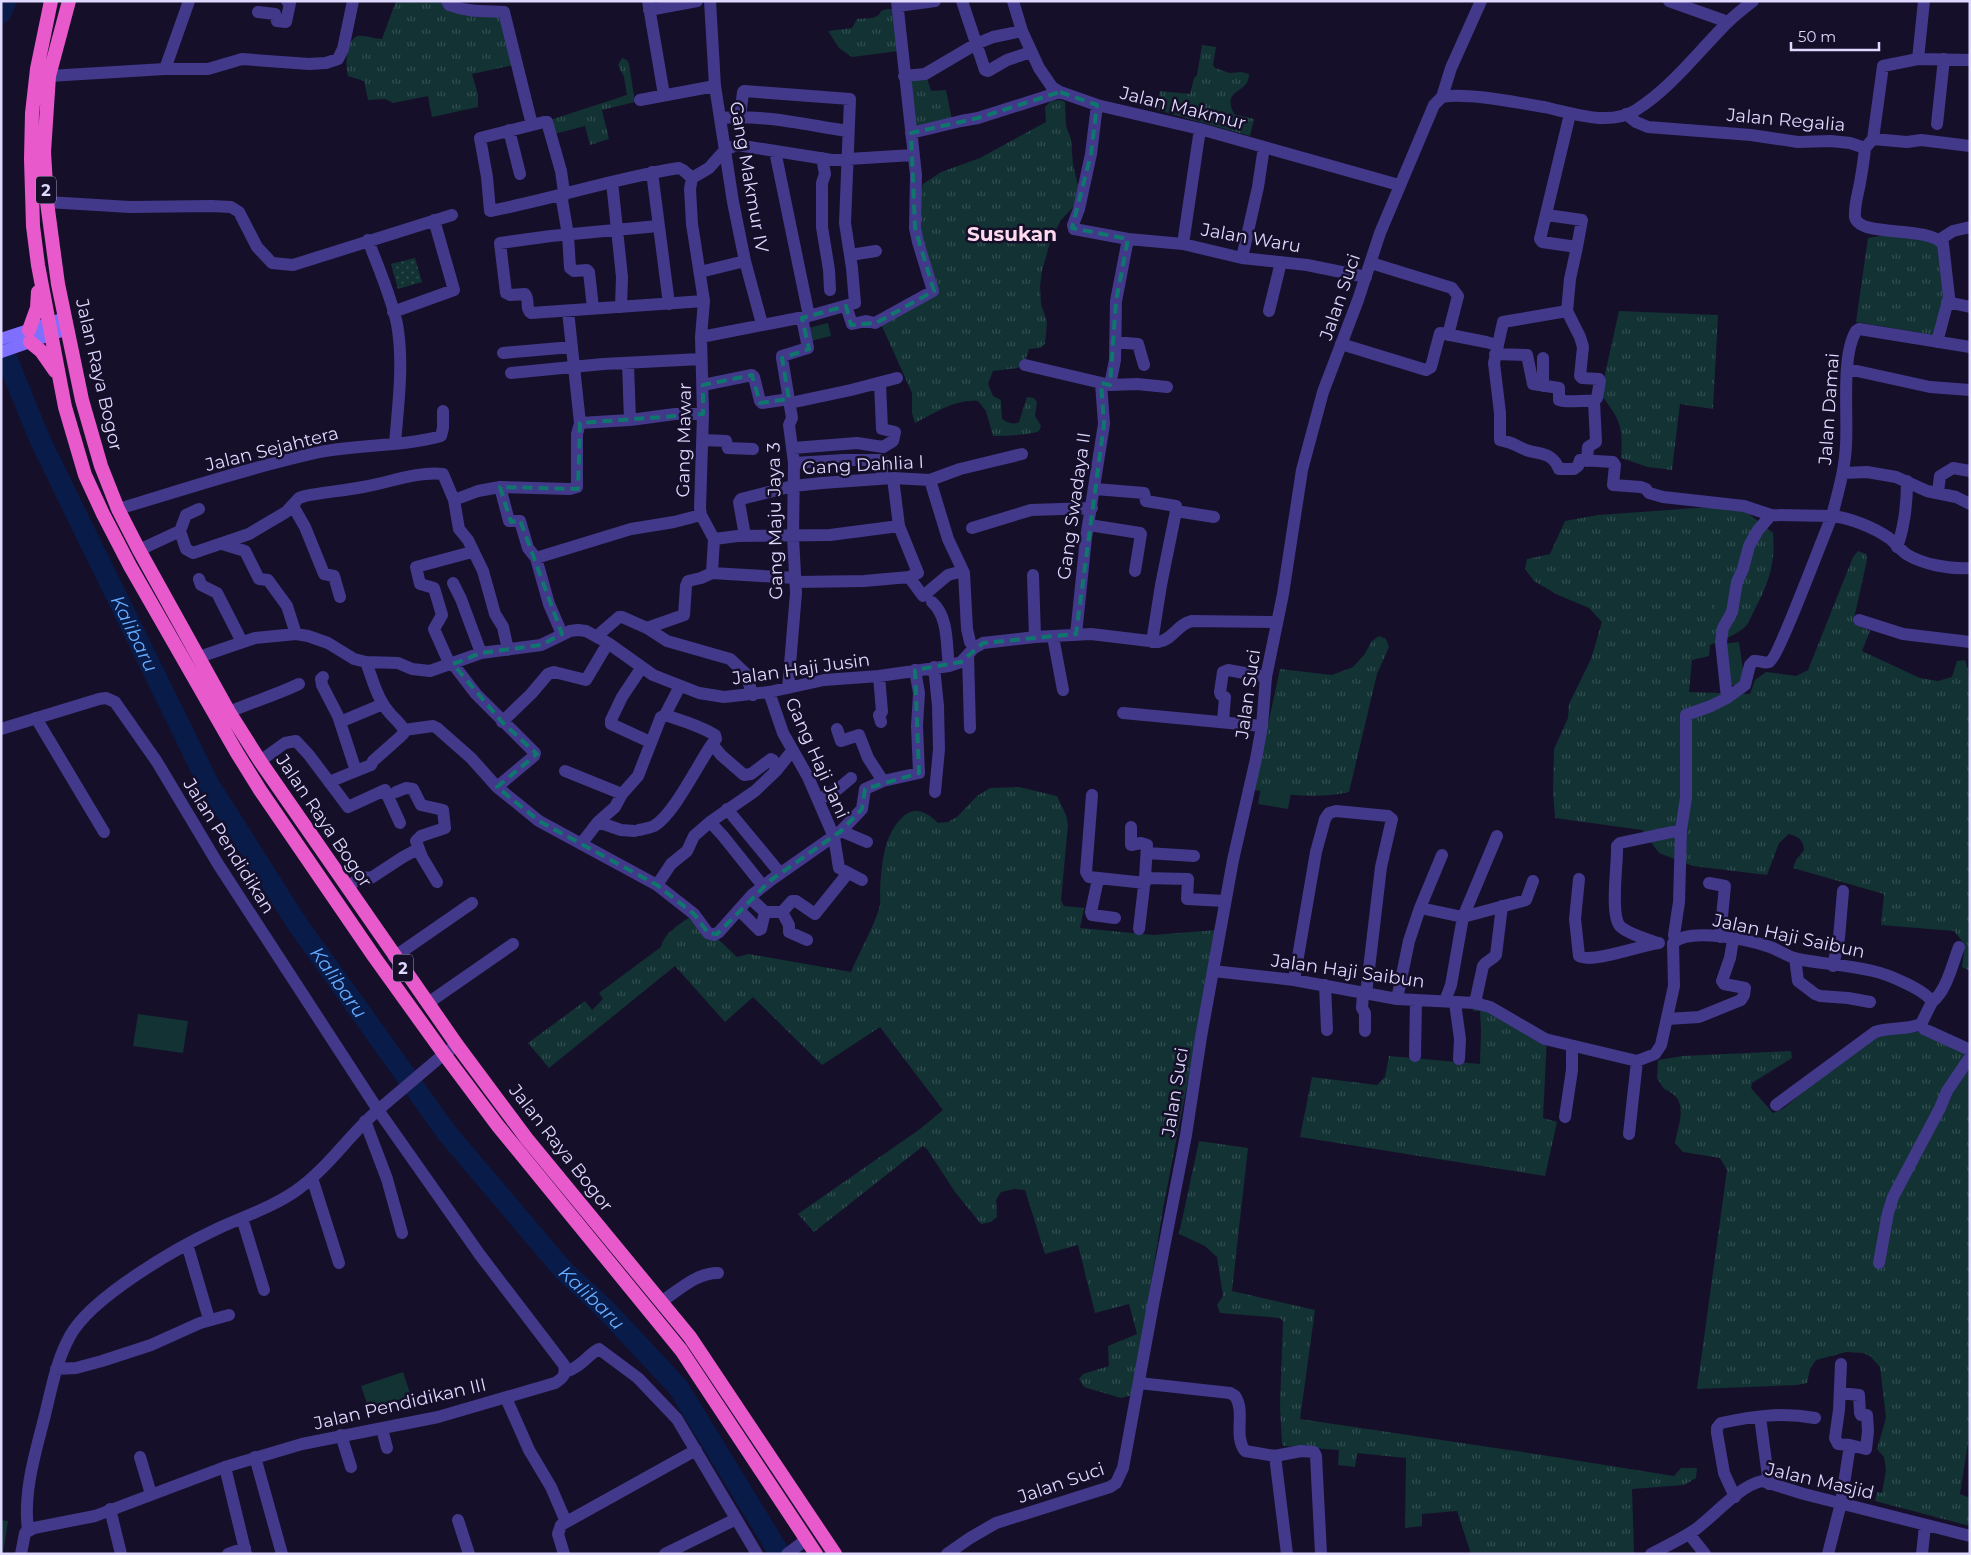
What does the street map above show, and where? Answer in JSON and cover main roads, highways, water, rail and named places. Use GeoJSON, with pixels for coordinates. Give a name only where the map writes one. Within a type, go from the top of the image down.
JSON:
{"type":"FeatureCollection","features":[{"type":"Feature","properties":{"kind":"highway","name":"Jalan Raya Bogor"},"geometry":{"type":"LineString","coordinates":[[51,1],[37,69],[31,136],[31,196],[38,265],[58,376],[69,425],[85,475],[99,508],[130,566],[260,790],[375,958],[498,1126],[681,1350],[816,1554]]}},
{"type":"Feature","properties":{"kind":"highway","name":"Jalan Raya Bogor"},"geometry":{"type":"LineString","coordinates":[[69,1],[49,76],[44,152],[47,202],[52,247],[82,400],[101,466],[118,509],[229,712],[346,887],[457,1045],[528,1139],[690,1337],[835,1554]]}},
{"type":"Feature","properties":{"kind":"highway"},"geometry":{"type":"LineString","coordinates":[[38,265],[37,308],[26,337],[41,350],[58,376]]}},
{"type":"Feature","properties":{"kind":"main road"},"geometry":{"type":"LineString","coordinates":[[1,352],[26,337],[66,323]]}},
{"type":"Feature","properties":{"kind":"main road"},"geometry":{"type":"LineString","coordinates":[[1,339],[26,337]]}},
{"type":"Feature","properties":{"kind":"waterway","name":"Kalibaru"},"geometry":{"type":"LineString","coordinates":[[1,13],[6,1]]}},
{"type":"Feature","properties":{"kind":"waterway","name":"Kalibaru"},"geometry":{"type":"LineString","coordinates":[[1,344],[40,440],[208,783],[298,925],[447,1133],[564,1271],[604,1308],[678,1387],[780,1554]]}},
{"type":"Feature","properties":{"kind":"district","name":"Susukan"},"geometry":{"type":"Point","coordinates":[1012,234]}}]}
